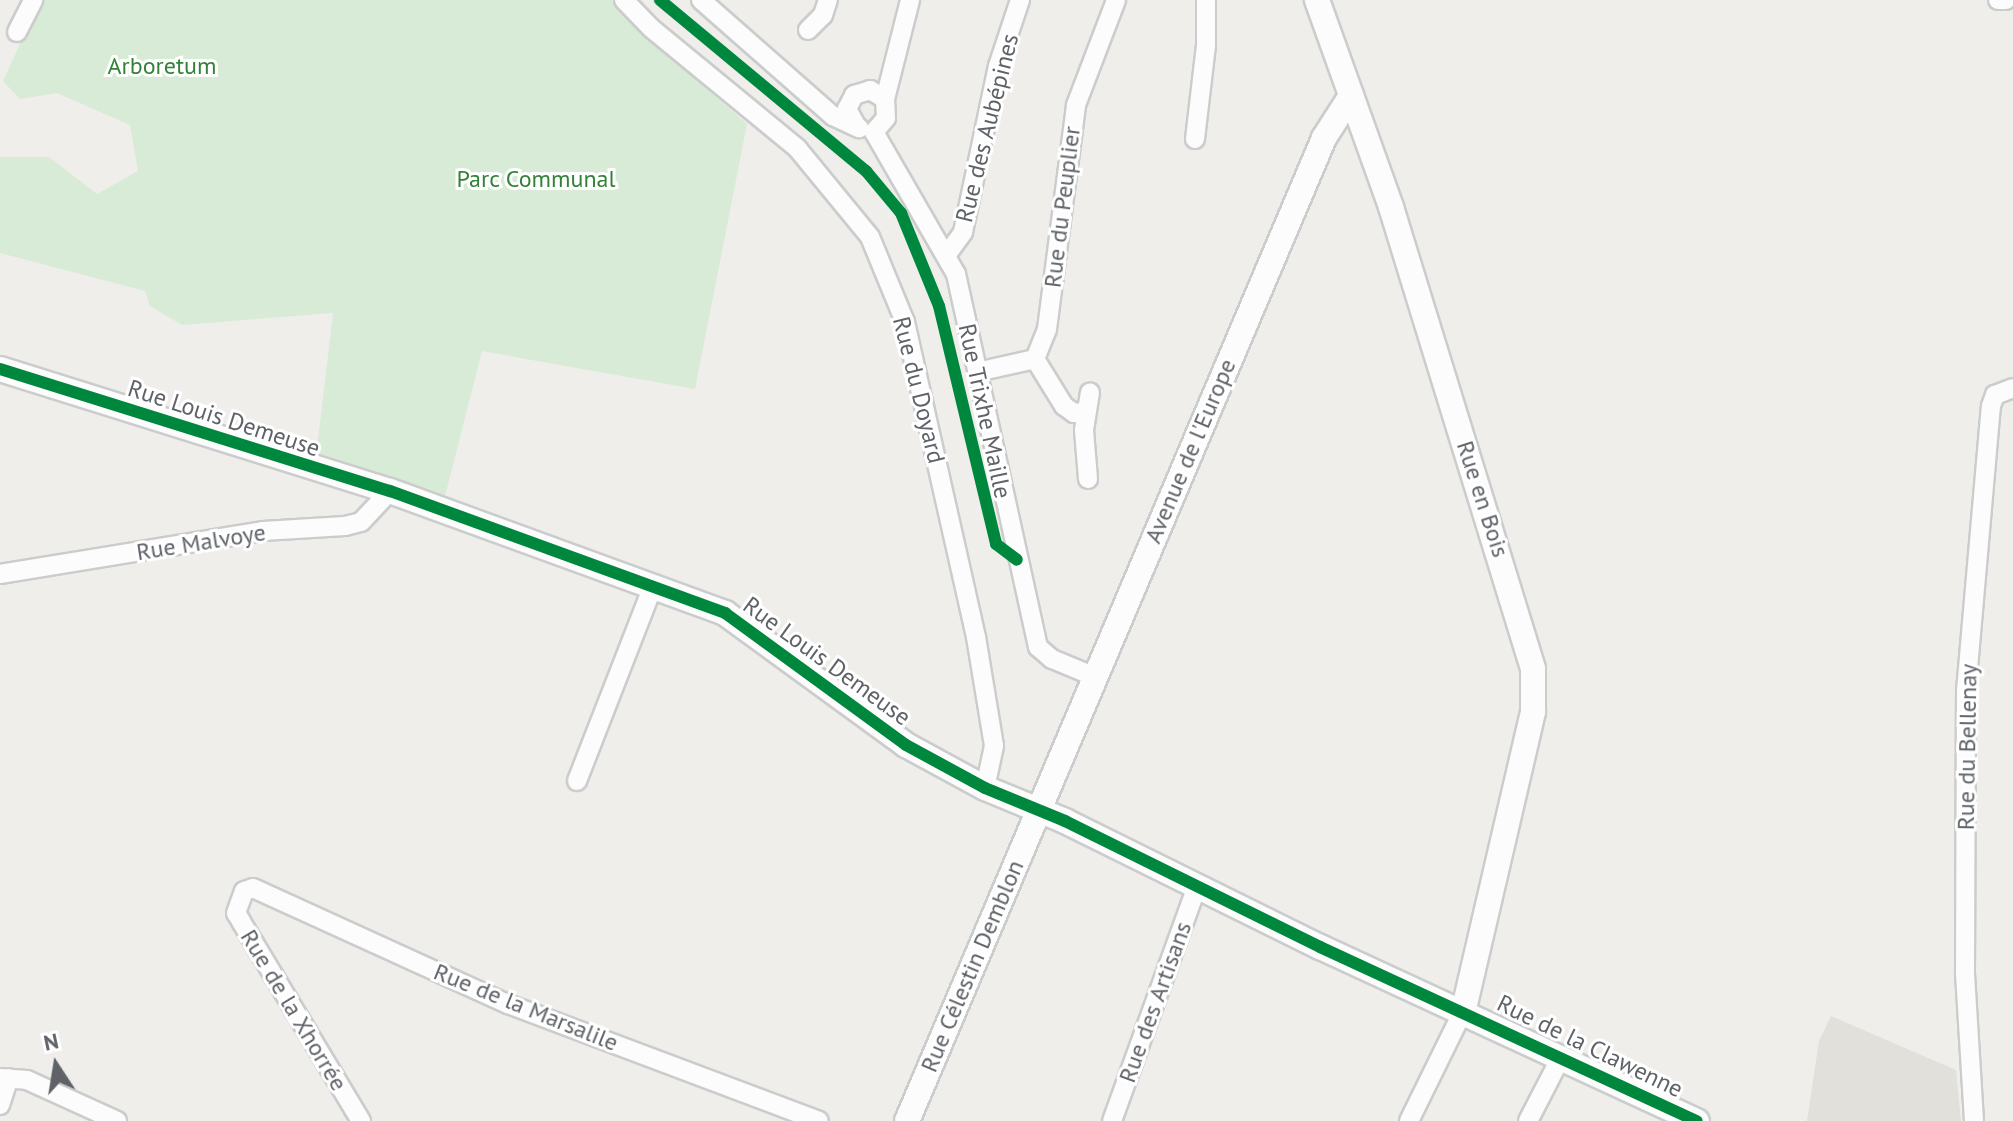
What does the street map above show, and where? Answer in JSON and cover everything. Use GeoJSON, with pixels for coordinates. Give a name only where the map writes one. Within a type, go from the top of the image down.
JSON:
{"type":"FeatureCollection","features":[{"type":"Feature","properties":{"kind":"street"},"geometry":{"type":"LineString","coordinates":[[17,32],[33,0]]}},
{"type":"Feature","properties":{"kind":"street","name":"Rue du Doyard"},"geometry":{"type":"LineString","coordinates":[[624,0],[797,148],[870,237],[905,322],[976,637],[994,746],[985,788]]}},
{"type":"Feature","properties":{"kind":"street","name":"Rue Trixhe Maille"},"geometry":{"type":"LineString","coordinates":[[701,0],[833,116],[866,130],[948,253],[1038,647],[1052,659],[1093,676]]}},
{"type":"Feature","properties":{"kind":"street"},"geometry":{"type":"LineString","coordinates":[[808,30],[823,15],[828,0]]}},
{"type":"Feature","properties":{"kind":"street"},"geometry":{"type":"LineString","coordinates":[[885,99],[870,90],[854,95],[848,116],[866,130],[886,118],[885,99],[910,0]]}},
{"type":"Feature","properties":{"kind":"street","name":"Rue des Aubépines"},"geometry":{"type":"LineString","coordinates":[[948,253],[963,232],[998,66],[1020,0]]}},
{"type":"Feature","properties":{"kind":"street","name":"Rue du Peuplier"},"geometry":{"type":"LineString","coordinates":[[1035,359],[1047,329],[1076,105],[1116,0]]}},
{"type":"Feature","properties":{"kind":"street"},"geometry":{"type":"LineString","coordinates":[[1195,139],[1206,45],[1206,0]]}},
{"type":"Feature","properties":{"kind":"street","name":"Rue en Bois"},"geometry":{"type":"LineString","coordinates":[[1317,0],[1400,237],[1533,669],[1533,712],[1464,1009]]}},
{"type":"Feature","properties":{"kind":"street"},"geometry":{"type":"LineString","coordinates":[[1998,0],[2006,0]]}},
{"type":"Feature","properties":{"kind":"street","name":"Avenue de l'Europe"},"geometry":{"type":"LineString","coordinates":[[1039,811],[1093,676],[1324,138],[1351,96]]}},
{"type":"Feature","properties":{"kind":"street"},"geometry":{"type":"LineString","coordinates":[[977,372],[1035,359],[1064,406],[1074,413],[1085,412]]}},
{"type":"Feature","properties":{"kind":"street","name":"Rue Louis Demeuse"},"geometry":{"type":"LineString","coordinates":[[0,369],[390,491],[725,613],[906,745],[985,788],[1198,884],[1320,947],[1464,1009]]}},
{"type":"Feature","properties":{"kind":"street","name":"Rue du Bellenay"},"geometry":{"type":"LineString","coordinates":[[1974,1121],[1965,972],[1966,691],[1991,406],[1995,395],[2013,388]]}},
{"type":"Feature","properties":{"kind":"street"},"geometry":{"type":"LineString","coordinates":[[1088,479],[1085,412],[1090,392]]}},
{"type":"Feature","properties":{"kind":"street","name":"Rue Malvoye"},"geometry":{"type":"LineString","coordinates":[[0,574],[263,531],[345,526],[361,522],[390,491]]}},
{"type":"Feature","properties":{"kind":"street"},"geometry":{"type":"LineString","coordinates":[[577,781],[653,586]]}},
{"type":"Feature","properties":{"kind":"street","name":"Rue Célestin Demblon"},"geometry":{"type":"LineString","coordinates":[[907,1121],[1039,811]]}},
{"type":"Feature","properties":{"kind":"street","name":"Rue des Artisans"},"geometry":{"type":"LineString","coordinates":[[1112,1121],[1198,884]]}},
{"type":"Feature","properties":{"kind":"street","name":"Rue de la Marsalile"},"geometry":{"type":"LineString","coordinates":[[239,897],[253,888],[508,1004],[819,1121]]}},
{"type":"Feature","properties":{"kind":"street","name":"Rue de la Xhorrée"},"geometry":{"type":"LineString","coordinates":[[239,897],[241,921],[361,1121]]}},
{"type":"Feature","properties":{"kind":"street"},"geometry":{"type":"LineString","coordinates":[[1409,1121],[1464,1009]]}},
{"type":"Feature","properties":{"kind":"street","name":"Rue de la Clawenne"},"geometry":{"type":"LineString","coordinates":[[1464,1009],[1560,1059],[1697,1121]]}},
{"type":"Feature","properties":{"kind":"street"},"geometry":{"type":"LineString","coordinates":[[1528,1121],[1560,1059]]}},
{"type":"Feature","properties":{"kind":"street"},"geometry":{"type":"LineString","coordinates":[[0,1105],[5,1078],[27,1080],[80,1113],[117,1121]]}},
{"type":"Feature","properties":{"kind":"shaded area"},"geometry":{"type":"Polygon","coordinates":[[[1831,1016],[1956,1070],[1961,1121],[1807,1121],[1819,1041],[1831,1016]]]}},
{"type":"Feature","properties":{"kind":"green space","name":"Parc Communal"},"geometry":{"type":"Polygon","coordinates":[[[40,0],[612,0],[642,33],[747,124],[695,389],[482,351],[444,500],[316,457],[333,313],[182,325],[150,306],[145,291],[0,253],[0,157],[49,157],[97,194],[138,171],[130,125],[57,93],[20,99],[3,81],[40,0]]]}},
{"type":"Feature","properties":{"kind":"cycle path"},"geometry":{"type":"LineString","coordinates":[[660,0],[866,171],[901,213],[939,306],[996,544],[1017,560]]}},
{"type":"Feature","properties":{"kind":"cycle path"},"geometry":{"type":"LineString","coordinates":[[0,369],[390,491],[725,613],[906,745],[985,788],[1065,821],[1320,947],[1697,1121]]}},
{"type":"Feature","properties":{"kind":"park label","name":"Arboretum"},"geometry":{"type":"Point","coordinates":[162,66]}}]}
